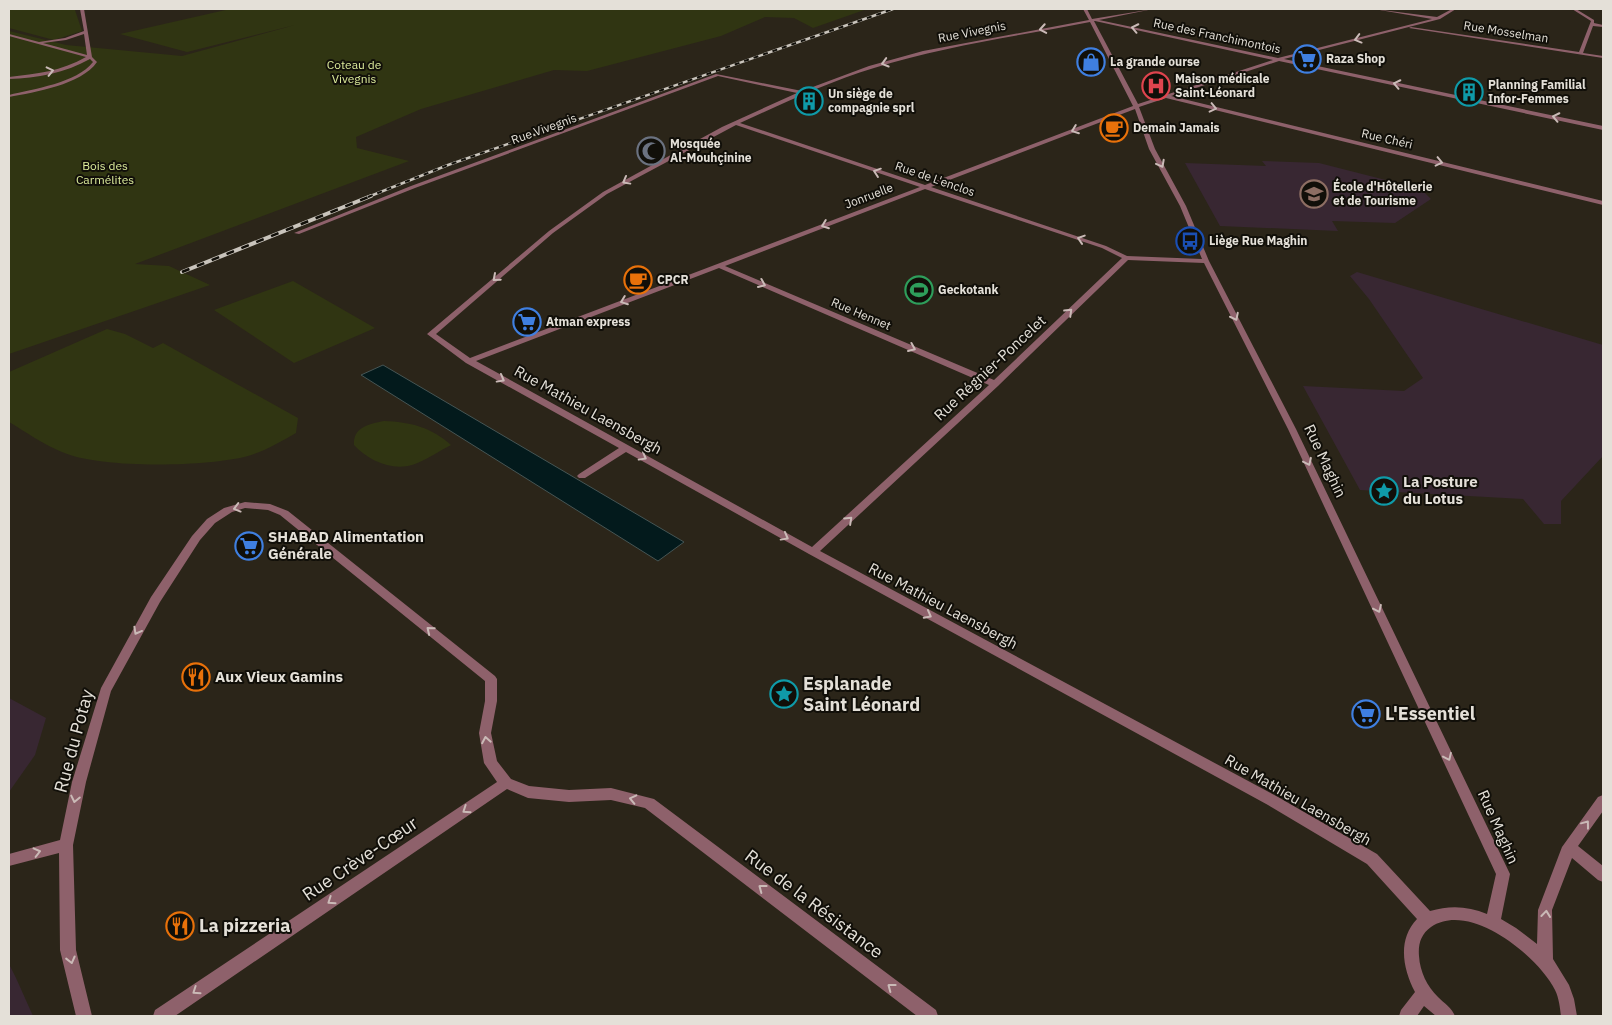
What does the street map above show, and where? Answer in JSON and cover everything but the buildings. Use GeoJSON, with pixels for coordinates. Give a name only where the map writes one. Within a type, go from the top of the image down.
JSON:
{"type":"FeatureCollection","features":[{"type":"Feature","properties":{"kind":"street"},"geometry":{"type":"LineString","coordinates":[[82,9],[90,57]]}},
{"type":"Feature","properties":{"kind":"street","name":"Rue Maghin"},"geometry":{"type":"LineString","coordinates":[[1085,9],[1136,106],[1152,149],[1183,206],[1206,261],[1292,429],[1503,874],[1493,923]]}},
{"type":"Feature","properties":{"kind":"street","name":"Rue Vivegnis"},"geometry":{"type":"LineString","coordinates":[[431,334],[583,208],[641,172],[736,123],[802,93],[851,74],[925,52],[1151,9]]}},
{"type":"Feature","properties":{"kind":"street"},"geometry":{"type":"LineString","coordinates":[[1376,9],[1439,18]]}},
{"type":"Feature","properties":{"kind":"street","name":"Jonruelle"},"geometry":{"type":"LineString","coordinates":[[468,361],[1136,106],[1280,59],[1439,18],[1454,9]]}},
{"type":"Feature","properties":{"kind":"street"},"geometry":{"type":"LineString","coordinates":[[1574,9],[1592,21],[1580,54]]}},
{"type":"Feature","properties":{"kind":"street","name":"Rue des Franchimontois"},"geometry":{"type":"LineString","coordinates":[[1091,20],[1603,128]]}},
{"type":"Feature","properties":{"kind":"street"},"geometry":{"type":"LineString","coordinates":[[1592,24],[1603,26]]}},
{"type":"Feature","properties":{"kind":"street","name":"Rue Mosselman"},"geometry":{"type":"LineString","coordinates":[[1406,27],[1603,57]]}},
{"type":"Feature","properties":{"kind":"street"},"geometry":{"type":"LineString","coordinates":[[35,42],[66,39],[86,32]]}},
{"type":"Feature","properties":{"kind":"street"},"geometry":{"type":"LineString","coordinates":[[9,35],[90,57],[95,62],[94,66],[81,75],[9,96]]}},
{"type":"Feature","properties":{"kind":"street"},"geometry":{"type":"LineString","coordinates":[[9,78],[50,72],[74,65],[90,57]]}},
{"type":"Feature","properties":{"kind":"street","name":"Rue Vivegnis"},"geometry":{"type":"LineString","coordinates":[[297,233],[413,187],[718,75],[802,93]]}},
{"type":"Feature","properties":{"kind":"street","name":"Rue Chéri"},"geometry":{"type":"LineString","coordinates":[[1166,97],[1603,203]]}},
{"type":"Feature","properties":{"kind":"street","name":"Rue de L'enclos"},"geometry":{"type":"LineString","coordinates":[[736,123],[924,188],[1104,247],[1126,258]]}},
{"type":"Feature","properties":{"kind":"street"},"geometry":{"type":"LineString","coordinates":[[1126,258],[1206,261]]}},
{"type":"Feature","properties":{"kind":"street","name":"Rue Régnier-Poncelet"},"geometry":{"type":"LineString","coordinates":[[812,552],[994,384],[1126,258]]}},
{"type":"Feature","properties":{"kind":"street","name":"Rue Hennet"},"geometry":{"type":"LineString","coordinates":[[718,265],[994,384]]}},
{"type":"Feature","properties":{"kind":"street","name":"Rue Mathieu Laensbergh"},"geometry":{"type":"LineString","coordinates":[[431,334],[468,361],[812,552],[1273,801],[1372,858],[1427,919]]}},
{"type":"Feature","properties":{"kind":"street"},"geometry":{"type":"LineString","coordinates":[[582,476],[626,448]]}},
{"type":"Feature","properties":{"kind":"street","name":"Rue du Potay"},"geometry":{"type":"LineString","coordinates":[[84,1016],[68,950],[66,845],[79,782],[105,691],[155,600],[196,538],[211,521],[228,510],[245,505],[270,507],[284,513],[492,679],[491,701],[484,733],[491,763],[506,783]]}},
{"type":"Feature","properties":{"kind":"street","name":"Rue de la Résistance"},"geometry":{"type":"LineString","coordinates":[[506,783],[528,792],[569,796],[611,794],[649,803],[930,1016]]}},
{"type":"Feature","properties":{"kind":"street","name":"Rue Crève-Cœur"},"geometry":{"type":"LineString","coordinates":[[161,1016],[506,783]]}},
{"type":"Feature","properties":{"kind":"street"},"geometry":{"type":"LineString","coordinates":[[1545,962],[1545,910],[1569,847],[1603,801]]}},
{"type":"Feature","properties":{"kind":"street"},"geometry":{"type":"LineString","coordinates":[[9,860],[66,845]]}},
{"type":"Feature","properties":{"kind":"street"},"geometry":{"type":"LineString","coordinates":[[1569,847],[1603,875]]}},
{"type":"Feature","properties":{"kind":"street"},"geometry":{"type":"LineString","coordinates":[[1447,1016],[1424,993],[1413,970],[1410,949],[1415,932],[1427,919],[1446,914],[1468,915],[1493,923],[1521,939],[1545,962],[1560,983],[1568,1003],[1569,1016]]}},
{"type":"Feature","properties":{"kind":"street"},"geometry":{"type":"LineString","coordinates":[[1407,1016],[1424,993]]}},
{"type":"Feature","properties":{"kind":"shaded area","name":"École d'Hôtellerie et de Tourisme"},"geometry":{"type":"Polygon","coordinates":[[[1262,161],[1319,163],[1421,189],[1431,199],[1395,223],[1332,221],[1338,231],[1220,226],[1185,163],[1266,166],[1262,161]]]}},
{"type":"Feature","properties":{"kind":"shaded area"},"geometry":{"type":"Polygon","coordinates":[[[1357,272],[1603,345],[1603,456],[1561,501],[1561,524],[1544,524],[1523,499],[1360,490],[1303,386],[1404,391],[1423,378],[1369,299],[1350,276],[1357,272]]]}},
{"type":"Feature","properties":{"kind":"shaded area"},"geometry":{"type":"Polygon","coordinates":[[[9,698],[46,718],[35,755],[9,792],[9,698]]]}},
{"type":"Feature","properties":{"kind":"shaded area"},"geometry":{"type":"Polygon","coordinates":[[[9,964],[16,978],[33,1016],[9,1016],[9,964]]]}},
{"type":"Feature","properties":{"kind":"green space"},"geometry":{"type":"Polygon","coordinates":[[[9,9],[75,10],[82,31],[54,40],[9,28],[9,9]]]}},
{"type":"Feature","properties":{"kind":"green space"},"geometry":{"type":"Polygon","coordinates":[[[230,9],[867,9],[813,28],[794,18],[765,17],[721,36],[587,71],[554,70],[421,109],[356,137],[357,148],[409,161],[135,264],[169,266],[210,285],[9,354],[9,31],[66,45],[182,56],[295,25],[187,52],[120,34],[230,9]]]}},
{"type":"Feature","properties":{"kind":"green space"},"geometry":{"type":"Polygon","coordinates":[[[293,281],[375,328],[294,363],[214,310],[293,281]]]}},
{"type":"Feature","properties":{"kind":"green space"},"geometry":{"type":"Polygon","coordinates":[[[107,329],[125,334],[153,348],[163,343],[298,418],[296,433],[260,452],[230,460],[181,464],[127,464],[79,458],[62,452],[9,422],[9,372],[107,329]]]}},
{"type":"Feature","properties":{"kind":"green space"},"geometry":{"type":"Polygon","coordinates":[[[384,421],[420,427],[436,434],[451,445],[412,465],[396,467],[380,463],[373,460],[354,445],[354,439],[363,427],[384,421]]]}},
{"type":"Feature","properties":{"kind":"water"},"geometry":{"type":"Polygon","coordinates":[[[383,365],[684,542],[658,561],[361,375],[383,365]]]}},
{"type":"Feature","properties":{"kind":"railway"},"geometry":{"type":"LineString","coordinates":[[368,197],[448,165],[893,9]]}},
{"type":"Feature","properties":{"kind":"railway"},"geometry":{"type":"LineString","coordinates":[[182,272],[371,196]]}},
{"type":"Feature","properties":{"kind":"place","name":"Raza Shop"},"geometry":{"type":"Point","coordinates":[1307,59]}},
{"type":"Feature","properties":{"kind":"place","name":"La grande ourse"},"geometry":{"type":"Point","coordinates":[1091,62]}},
{"type":"Feature","properties":{"kind":"place","name":"Maison médicale Saint-Léonard"},"geometry":{"type":"Point","coordinates":[1156,86]}},
{"type":"Feature","properties":{"kind":"place","name":"Planning Familial Infor-Femmes"},"geometry":{"type":"Point","coordinates":[1469,92]}},
{"type":"Feature","properties":{"kind":"place","name":"Un siège de compagnie sprl"},"geometry":{"type":"Point","coordinates":[809,101]}},
{"type":"Feature","properties":{"kind":"place","name":"Demain Jamais"},"geometry":{"type":"Point","coordinates":[1114,128]}},
{"type":"Feature","properties":{"kind":"place","name":"Mosquée Al-Mouhçinine"},"geometry":{"type":"Point","coordinates":[651,151]}},
{"type":"Feature","properties":{"kind":"place","name":"École d'Hôtellerie et de Tourisme"},"geometry":{"type":"Point","coordinates":[1314,194]}},
{"type":"Feature","properties":{"kind":"place","name":"Liège Rue Maghin"},"geometry":{"type":"Point","coordinates":[1190,241]}},
{"type":"Feature","properties":{"kind":"place","name":"CPCR"},"geometry":{"type":"Point","coordinates":[638,280]}},
{"type":"Feature","properties":{"kind":"place","name":"Geckotank"},"geometry":{"type":"Point","coordinates":[919,290]}},
{"type":"Feature","properties":{"kind":"place","name":"Atman express"},"geometry":{"type":"Point","coordinates":[527,322]}},
{"type":"Feature","properties":{"kind":"place","name":"La Posture du Lotus"},"geometry":{"type":"Point","coordinates":[1384,491]}},
{"type":"Feature","properties":{"kind":"place","name":"SHABAD Alimentation Générale"},"geometry":{"type":"Point","coordinates":[249,546]}},
{"type":"Feature","properties":{"kind":"place","name":"Aux Vieux Gamins"},"geometry":{"type":"Point","coordinates":[196,677]}},
{"type":"Feature","properties":{"kind":"place","name":"Esplanade Saint Léonard"},"geometry":{"type":"Point","coordinates":[784,694]}},
{"type":"Feature","properties":{"kind":"place","name":"L'Essentiel"},"geometry":{"type":"Point","coordinates":[1366,714]}},
{"type":"Feature","properties":{"kind":"place","name":"La pizzeria"},"geometry":{"type":"Point","coordinates":[180,926]}},
{"type":"Feature","properties":{"kind":"park label","name":"Coteau de Vivegnis"},"geometry":{"type":"Point","coordinates":[354,72]}},
{"type":"Feature","properties":{"kind":"park label","name":"Bois des Carmélites"},"geometry":{"type":"Point","coordinates":[105,173]}}]}
